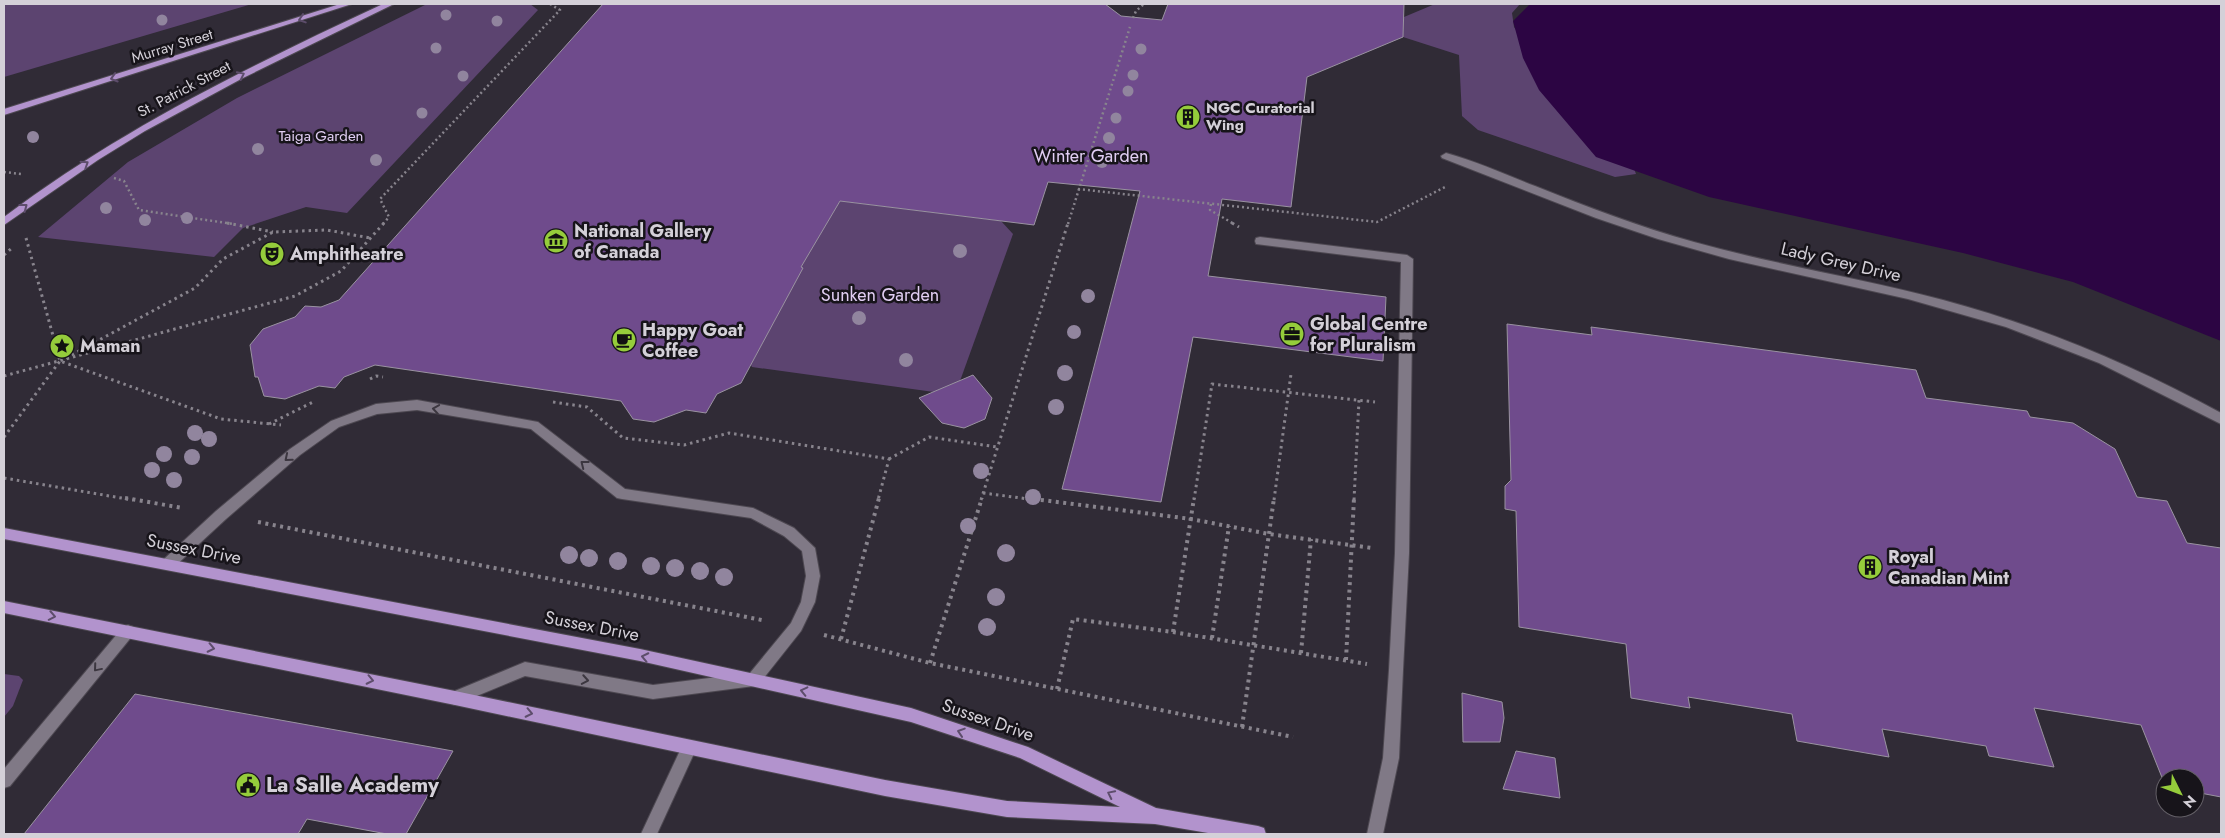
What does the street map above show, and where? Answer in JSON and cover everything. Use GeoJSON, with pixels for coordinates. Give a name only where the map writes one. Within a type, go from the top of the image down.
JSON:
{"type":"FeatureCollection","features":[{"type":"Feature","properties":{"kind":"main road","name":"Murray Street"},"geometry":{"type":"LineString","coordinates":[[4,112],[348,4]]}},
{"type":"Feature","properties":{"kind":"main road","name":"St. Patrick Street"},"geometry":{"type":"LineString","coordinates":[[4,222],[59,181],[166,114],[390,4]]}},
{"type":"Feature","properties":{"kind":"main road","name":"Sussex Drive"},"geometry":{"type":"LineString","coordinates":[[4,533],[754,679],[911,715],[1023,752],[1155,816]]}},
{"type":"Feature","properties":{"kind":"main road","name":"Sussex Drive"},"geometry":{"type":"LineString","coordinates":[[4,607],[689,746],[885,788],[1006,809],[1155,816],[1258,834]]}},
{"type":"Feature","properties":{"kind":"street","name":"Lady Grey Drive"},"geometry":{"type":"LineString","coordinates":[[1446,156],[1606,218],[1654,234],[1720,253],[1912,296],[1996,320],[2114,365],[2221,419]]}},
{"type":"Feature","properties":{"kind":"street"},"geometry":{"type":"LineString","coordinates":[[1260,241],[1407,259],[1402,553],[1396,670],[1391,758],[1375,834]]}},
{"type":"Feature","properties":{"kind":"street"},"geometry":{"type":"LineString","coordinates":[[168,564],[221,515],[295,452],[335,424],[376,409],[417,405],[534,425],[622,494],[753,513],[789,532],[808,548],[813,576],[808,602],[796,627],[754,679],[653,692],[525,669],[455,698]]}},
{"type":"Feature","properties":{"kind":"street"},"geometry":{"type":"LineString","coordinates":[[4,781],[128,631]]}},
{"type":"Feature","properties":{"kind":"street"},"geometry":{"type":"LineString","coordinates":[[649,834],[689,746]]}},
{"type":"Feature","properties":{"kind":"path"},"geometry":{"type":"LineString","coordinates":[[4,376],[295,296],[341,271],[389,217],[380,199],[560,10],[550,4]]}},
{"type":"Feature","properties":{"kind":"path"},"geometry":{"type":"LineString","coordinates":[[1133,18],[1136,11],[1144,4]]}},
{"type":"Feature","properties":{"kind":"path"},"geometry":{"type":"LineString","coordinates":[[930,664],[1130,27]]}},
{"type":"Feature","properties":{"kind":"path"},"geometry":{"type":"LineString","coordinates":[[1078,189],[1377,222],[1480,168]]}},
{"type":"Feature","properties":{"kind":"path"},"geometry":{"type":"LineString","coordinates":[[105,175],[124,181],[139,210],[222,222],[273,232],[327,230],[370,238]]}},
{"type":"Feature","properties":{"kind":"path"},"geometry":{"type":"LineString","coordinates":[[1211,204],[1210,210],[1260,241]]}},
{"type":"Feature","properties":{"kind":"path"},"geometry":{"type":"LineString","coordinates":[[4,438],[60,361],[195,288],[223,259],[273,232]]}},
{"type":"Feature","properties":{"kind":"path"},"geometry":{"type":"LineString","coordinates":[[25,235],[60,361]]}},
{"type":"Feature","properties":{"kind":"path"},"geometry":{"type":"LineString","coordinates":[[60,361],[221,420],[284,426]]}},
{"type":"Feature","properties":{"kind":"path"},"geometry":{"type":"LineString","coordinates":[[1242,727],[1291,374]]}},
{"type":"Feature","properties":{"kind":"path"},"geometry":{"type":"LineString","coordinates":[[367,380],[376,376],[386,378]]}},
{"type":"Feature","properties":{"kind":"path"},"geometry":{"type":"LineString","coordinates":[[1173,632],[1212,384],[1404,406]]}},
{"type":"Feature","properties":{"kind":"path"},"geometry":{"type":"LineString","coordinates":[[269,424],[321,399]]}},
{"type":"Feature","properties":{"kind":"path"},"geometry":{"type":"LineString","coordinates":[[1346,660],[1359,400]]}},
{"type":"Feature","properties":{"kind":"path"},"geometry":{"type":"LineString","coordinates":[[549,402],[587,407],[623,438],[684,445],[730,433],[889,458],[929,437],[997,447]]}},
{"type":"Feature","properties":{"kind":"path"},"geometry":{"type":"LineString","coordinates":[[841,639],[889,458]]}},
{"type":"Feature","properties":{"kind":"path"},"geometry":{"type":"LineString","coordinates":[[4,478],[221,515],[796,627],[930,664],[1292,737]]}},
{"type":"Feature","properties":{"kind":"path"},"geometry":{"type":"LineString","coordinates":[[983,493],[1191,519],[1269,534],[1402,553]]}},
{"type":"Feature","properties":{"kind":"path"},"geometry":{"type":"LineString","coordinates":[[1212,638],[1229,526]]}},
{"type":"Feature","properties":{"kind":"path"},"geometry":{"type":"LineString","coordinates":[[1301,653],[1311,539]]}},
{"type":"Feature","properties":{"kind":"path"},"geometry":{"type":"LineString","coordinates":[[1057,689],[1073,619],[1212,638],[1396,670]]}},
{"type":"Feature","properties":{"kind":"green space"},"geometry":{"type":"Polygon","coordinates":[[[4,4],[252,4],[4,77],[4,4]]]}},
{"type":"Feature","properties":{"kind":"green space","name":"Taiga Garden"},"geometry":{"type":"Polygon","coordinates":[[[427,4],[530,4],[538,10],[347,213],[306,207],[243,228],[214,257],[38,237],[128,162],[237,98],[427,4]]]}},
{"type":"Feature","properties":{"kind":"green space"},"geometry":{"type":"Polygon","coordinates":[[[1435,4],[1520,4],[1512,13],[1514,27],[1592,136],[1632,163],[1636,174],[1615,177],[1478,130],[1462,116],[1459,55],[1403,37],[1404,17],[1435,4]]]}},
{"type":"Feature","properties":{"kind":"green space","name":"Sunken Garden"},"geometry":{"type":"Polygon","coordinates":[[[840,201],[1001,221],[1013,234],[960,381],[934,392],[752,367],[741,348],[840,201]]]}},
{"type":"Feature","properties":{"kind":"green space"},"geometry":{"type":"Polygon","coordinates":[[[4,674],[19,676],[23,680],[13,706],[4,717],[4,674]]]}},
{"type":"Feature","properties":{"kind":"shaded area"},"geometry":{"type":"Polygon","coordinates":[[[1530,4],[2221,4],[2221,341],[2073,282],[1963,253],[1709,197],[1596,157],[1539,90],[1523,58],[1513,21],[1530,4]]]}},
{"type":"Feature","properties":{"kind":"building"},"geometry":{"type":"Polygon","coordinates":[[[603,4],[1105,4],[1121,16],[1162,20],[1168,4],[1404,4],[1403,37],[1307,77],[1291,207],[1222,199],[1208,276],[1386,297],[1383,361],[1193,337],[1161,502],[1062,489],[1140,191],[1048,182],[1034,225],[840,201],[801,267],[803,268],[741,383],[717,394],[706,413],[686,410],[654,422],[633,419],[621,401],[375,365],[344,377],[335,388],[319,386],[285,399],[264,396],[258,377],[255,377],[250,345],[263,329],[295,317],[305,306],[321,307],[339,300],[603,4]]]}},
{"type":"Feature","properties":{"kind":"building","name":"Royal Canadian Mint"},"geometry":{"type":"Polygon","coordinates":[[[1507,324],[1592,335],[1591,327],[1916,370],[1926,398],[2027,411],[2030,417],[2073,423],[2115,449],[2137,497],[2167,501],[2187,543],[2221,548],[2221,797],[2205,794],[2205,768],[2158,768],[2141,725],[2034,708],[2054,767],[1989,756],[1986,746],[1882,729],[1889,757],[1797,741],[1792,714],[1688,697],[1690,708],[1631,698],[1626,644],[1519,627],[1516,511],[1505,509],[1505,486],[1511,480],[1507,324]]]}},
{"type":"Feature","properties":{"kind":"building"},"geometry":{"type":"Polygon","coordinates":[[[973,375],[992,398],[985,419],[964,428],[942,423],[919,398],[973,375]]]}},
{"type":"Feature","properties":{"kind":"building"},"geometry":{"type":"Polygon","coordinates":[[[1462,693],[1502,702],[1504,718],[1500,742],[1463,742],[1462,693]]]}},
{"type":"Feature","properties":{"kind":"building","name":"La Salle Academy"},"geometry":{"type":"Polygon","coordinates":[[[135,694],[453,751],[406,834],[387,834],[307,819],[298,834],[24,834],[135,694]]]}},
{"type":"Feature","properties":{"kind":"building"},"geometry":{"type":"Polygon","coordinates":[[[1516,751],[1555,758],[1560,798],[1503,789],[1516,751]]]}},
{"type":"Feature","properties":{"kind":"place","name":"NGC Curatorial Wing"},"geometry":{"type":"Point","coordinates":[1188,117]}},
{"type":"Feature","properties":{"kind":"place","name":"National Gallery of Canada"},"geometry":{"type":"Point","coordinates":[556,241]}},
{"type":"Feature","properties":{"kind":"place","name":"Amphitheatre"},"geometry":{"type":"Point","coordinates":[272,254]}},
{"type":"Feature","properties":{"kind":"place","name":"Global Centre for Pluralism"},"geometry":{"type":"Point","coordinates":[1292,334]}},
{"type":"Feature","properties":{"kind":"place","name":"Happy Goat Coffee"},"geometry":{"type":"Point","coordinates":[624,340]}},
{"type":"Feature","properties":{"kind":"place","name":"Maman"},"geometry":{"type":"Point","coordinates":[62,346]}},
{"type":"Feature","properties":{"kind":"place","name":"Royal Canadian Mint"},"geometry":{"type":"Point","coordinates":[1870,567]}},
{"type":"Feature","properties":{"kind":"place","name":"La Salle Academy"},"geometry":{"type":"Point","coordinates":[248,785]}},
{"type":"Feature","properties":{"kind":"park label","name":"Winter Garden"},"geometry":{"type":"Point","coordinates":[1091,156]}}]}
